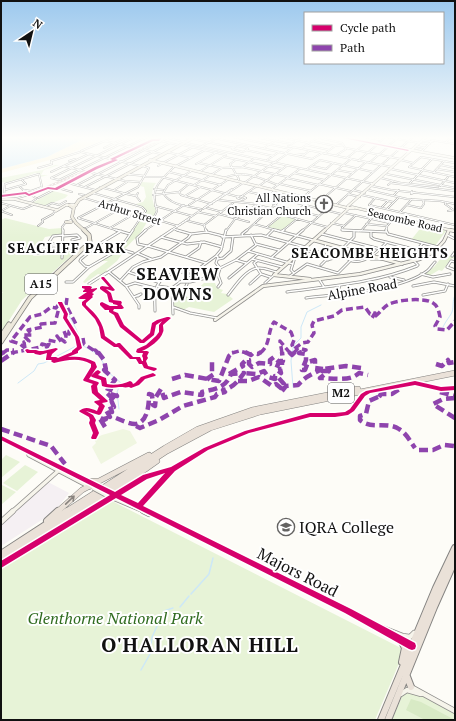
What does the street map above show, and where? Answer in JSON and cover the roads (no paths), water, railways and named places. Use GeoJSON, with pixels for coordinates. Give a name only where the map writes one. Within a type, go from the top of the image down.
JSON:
{"type":"FeatureCollection","features":[{"type":"Feature","properties":{"kind":"highway","name":"M2"},"geometry":{"type":"LineString","coordinates":[[1,554],[32,537],[209,424],[252,410],[455,370]]}},
{"type":"Feature","properties":{"kind":"highway","name":"M2"},"geometry":{"type":"LineString","coordinates":[[185,438],[252,414],[455,373]]}},
{"type":"Feature","properties":{"kind":"highway"},"geometry":{"type":"LineString","coordinates":[[32,537],[82,490],[163,446],[185,438]]}},
{"type":"Feature","properties":{"kind":"highway"},"geometry":{"type":"LineString","coordinates":[[32,537],[73,518],[116,491],[185,438]]}},
{"type":"Feature","properties":{"kind":"highway","name":"M2"},"geometry":{"type":"LineString","coordinates":[[1,561],[32,537]]}},
{"type":"Feature","properties":{"kind":"highway"},"geometry":{"type":"LineString","coordinates":[[414,647],[422,620],[455,548]]}},
{"type":"Feature","properties":{"kind":"highway"},"geometry":{"type":"LineString","coordinates":[[445,568],[448,566],[455,553]]}},
{"type":"Feature","properties":{"kind":"highway"},"geometry":{"type":"LineString","coordinates":[[381,720],[455,560]]}},
{"type":"Feature","properties":{"kind":"highway"},"geometry":{"type":"LineString","coordinates":[[388,720],[395,703],[402,677],[405,648],[402,640]]}},
{"type":"Feature","properties":{"kind":"highway"},"geometry":{"type":"LineString","coordinates":[[402,677],[411,687]]}},
{"type":"Feature","properties":{"kind":"main road"},"geometry":{"type":"LineString","coordinates":[[1,198],[14,198],[56,210],[72,205],[81,197],[131,171]]}},
{"type":"Feature","properties":{"kind":"main road","name":"Seacombe Road"},"geometry":{"type":"LineString","coordinates":[[195,171],[455,232]]}},
{"type":"Feature","properties":{"kind":"main road"},"geometry":{"type":"LineString","coordinates":[[308,279],[290,276],[283,277],[275,274],[389,171]]}},
{"type":"Feature","properties":{"kind":"main road"},"geometry":{"type":"LineString","coordinates":[[69,221],[72,205]]}},
{"type":"Feature","properties":{"kind":"main road","name":"A15"},"geometry":{"type":"LineString","coordinates":[[1,342],[30,298],[71,260],[87,242],[87,237],[69,221]]}},
{"type":"Feature","properties":{"kind":"main road"},"geometry":{"type":"LineString","coordinates":[[216,319],[261,286],[308,279],[360,274],[420,259],[434,253],[439,248],[449,230]]}},
{"type":"Feature","properties":{"kind":"main road"},"geometry":{"type":"LineString","coordinates":[[313,240],[395,262],[404,263]]}},
{"type":"Feature","properties":{"kind":"main road","name":"A15"},"geometry":{"type":"LineString","coordinates":[[1,336],[27,298],[74,253],[80,250]]}},
{"type":"Feature","properties":{"kind":"main road"},"geometry":{"type":"LineString","coordinates":[[66,262],[71,260]]}},
{"type":"Feature","properties":{"kind":"main road","name":"Majors Road"},"geometry":{"type":"LineString","coordinates":[[1,439],[91,485],[167,521],[414,647]]}},
{"type":"Feature","properties":{"kind":"main road"},"geometry":{"type":"LineString","coordinates":[[1,522],[59,469]]}},
{"type":"Feature","properties":{"kind":"main road","name":"Majors Road"},"geometry":{"type":"LineString","coordinates":[[110,494],[127,505],[167,521]]}},
{"type":"Feature","properties":{"kind":"main road"},"geometry":{"type":"LineString","coordinates":[[371,624],[409,638],[413,635],[422,620]]}},
{"type":"Feature","properties":{"kind":"main road"},"geometry":{"type":"LineString","coordinates":[[411,687],[455,711]]}},
{"type":"Feature","properties":{"kind":"main road"},"geometry":{"type":"LineString","coordinates":[[395,703],[406,690],[427,696]]}},
{"type":"Feature","properties":{"kind":"street"},"geometry":{"type":"LineString","coordinates":[[66,171],[51,178],[59,180],[79,171]]}},
{"type":"Feature","properties":{"kind":"street"},"geometry":{"type":"LineString","coordinates":[[83,171],[127,182],[141,182]]}},
{"type":"Feature","properties":{"kind":"street"},"geometry":{"type":"LineString","coordinates":[[1,203],[23,209],[32,204],[37,198],[92,171]]}},
{"type":"Feature","properties":{"kind":"street"},"geometry":{"type":"LineString","coordinates":[[77,185],[104,171]]}},
{"type":"Feature","properties":{"kind":"street"},"geometry":{"type":"LineString","coordinates":[[85,187],[117,171]]}},
{"type":"Feature","properties":{"kind":"street"},"geometry":{"type":"LineString","coordinates":[[130,234],[79,219],[123,193],[135,188],[141,182],[148,171]]}},
{"type":"Feature","properties":{"kind":"street"},"geometry":{"type":"LineString","coordinates":[[154,189],[163,190],[192,171]]}},
{"type":"Feature","properties":{"kind":"street"},"geometry":{"type":"LineString","coordinates":[[194,185],[218,171]]}},
{"type":"Feature","properties":{"kind":"street"},"geometry":{"type":"LineString","coordinates":[[89,284],[261,171],[319,185],[364,193]]}},
{"type":"Feature","properties":{"kind":"street"},"geometry":{"type":"LineString","coordinates":[[125,174],[163,178],[239,197],[281,171]]}},
{"type":"Feature","properties":{"kind":"street"},"geometry":{"type":"LineString","coordinates":[[272,189],[297,171]]}},
{"type":"Feature","properties":{"kind":"street"},"geometry":{"type":"LineString","coordinates":[[314,171],[392,190],[413,191],[455,197]]}},
{"type":"Feature","properties":{"kind":"street"},"geometry":{"type":"LineString","coordinates":[[303,197],[337,171]]}},
{"type":"Feature","properties":{"kind":"street"},"geometry":{"type":"LineString","coordinates":[[341,171],[353,173]]}},
{"type":"Feature","properties":{"kind":"street"},"geometry":{"type":"LineString","coordinates":[[320,201],[356,171]]}},
{"type":"Feature","properties":{"kind":"street"},"geometry":{"type":"LineString","coordinates":[[366,171],[373,172]]}},
{"type":"Feature","properties":{"kind":"street"},"geometry":{"type":"LineString","coordinates":[[402,171],[455,182]]}},
{"type":"Feature","properties":{"kind":"street"},"geometry":{"type":"LineString","coordinates":[[410,184],[422,171]]}},
{"type":"Feature","properties":{"kind":"street"},"geometry":{"type":"LineString","coordinates":[[424,171],[455,177]]}},
{"type":"Feature","properties":{"kind":"street"},"geometry":{"type":"LineString","coordinates":[[153,219],[157,211],[153,200],[155,186],[169,172],[221,185]]}},
{"type":"Feature","properties":{"kind":"street"},"geometry":{"type":"LineString","coordinates":[[271,258],[326,210],[352,191],[373,172]]}},
{"type":"Feature","properties":{"kind":"street"},"geometry":{"type":"LineString","coordinates":[[235,173],[239,179],[237,181]]}},
{"type":"Feature","properties":{"kind":"street"},"geometry":{"type":"LineString","coordinates":[[224,178],[235,173],[254,176],[262,178],[265,181],[311,191]]}},
{"type":"Feature","properties":{"kind":"street"},"geometry":{"type":"LineString","coordinates":[[294,173],[325,180]]}},
{"type":"Feature","properties":{"kind":"street"},"geometry":{"type":"LineString","coordinates":[[4,196],[4,184],[39,174],[42,187],[30,191],[24,190]]}},
{"type":"Feature","properties":{"kind":"street"},"geometry":{"type":"LineString","coordinates":[[386,174],[455,188]]}},
{"type":"Feature","properties":{"kind":"street"},"geometry":{"type":"LineString","coordinates":[[437,189],[449,176]]}},
{"type":"Feature","properties":{"kind":"street"},"geometry":{"type":"LineString","coordinates":[[381,178],[410,184],[438,187]]}},
{"type":"Feature","properties":{"kind":"street"},"geometry":{"type":"LineString","coordinates":[[188,206],[229,179]]}},
{"type":"Feature","properties":{"kind":"street"},"geometry":{"type":"LineString","coordinates":[[5,190],[20,187],[26,184],[21,180]]}},
{"type":"Feature","properties":{"kind":"street"},"geometry":{"type":"LineString","coordinates":[[388,186],[393,181]]}},
{"type":"Feature","properties":{"kind":"street"},"geometry":{"type":"LineString","coordinates":[[113,190],[127,182]]}},
{"type":"Feature","properties":{"kind":"street"},"geometry":{"type":"LineString","coordinates":[[68,183],[85,187],[114,198],[142,206],[146,211],[120,249],[89,267],[73,282],[68,281]]}},
{"type":"Feature","properties":{"kind":"street"},"geometry":{"type":"LineString","coordinates":[[391,183],[455,191]]}},
{"type":"Feature","properties":{"kind":"street"},"geometry":{"type":"LineString","coordinates":[[153,195],[179,192],[189,184]]}},
{"type":"Feature","properties":{"kind":"street"},"geometry":{"type":"LineString","coordinates":[[413,191],[415,186]]}},
{"type":"Feature","properties":{"kind":"street"},"geometry":{"type":"LineString","coordinates":[[20,187],[37,198]]}},
{"type":"Feature","properties":{"kind":"street"},"geometry":{"type":"LineString","coordinates":[[100,187],[136,196],[140,202]]}},
{"type":"Feature","properties":{"kind":"street"},"geometry":{"type":"LineString","coordinates":[[184,197],[200,187]]}},
{"type":"Feature","properties":{"kind":"street"},"geometry":{"type":"LineString","coordinates":[[14,198],[48,188],[56,189]]}},
{"type":"Feature","properties":{"kind":"street"},"geometry":{"type":"LineString","coordinates":[[58,188],[72,192]]}},
{"type":"Feature","properties":{"kind":"street"},"geometry":{"type":"LineString","coordinates":[[1,198],[4,196],[22,194],[24,190]]}},
{"type":"Feature","properties":{"kind":"street"},"geometry":{"type":"LineString","coordinates":[[163,190],[163,194],[170,200],[216,216]]}},
{"type":"Feature","properties":{"kind":"street"},"geometry":{"type":"LineString","coordinates":[[157,286],[172,288],[216,256],[222,247],[223,236],[226,228],[276,190]]}},
{"type":"Feature","properties":{"kind":"street"},"geometry":{"type":"LineString","coordinates":[[368,190],[399,197],[455,204]]}},
{"type":"Feature","properties":{"kind":"street"},"geometry":{"type":"LineString","coordinates":[[393,196],[398,191]]}},
{"type":"Feature","properties":{"kind":"street"},"geometry":{"type":"LineString","coordinates":[[179,192],[184,197],[211,203]]}},
{"type":"Feature","properties":{"kind":"street"},"geometry":{"type":"LineString","coordinates":[[249,192],[268,196]]}},
{"type":"Feature","properties":{"kind":"street"},"geometry":{"type":"LineString","coordinates":[[242,236],[242,234],[254,224],[253,223],[288,193]]}},
{"type":"Feature","properties":{"kind":"street"},"geometry":{"type":"LineString","coordinates":[[427,200],[428,193]]}},
{"type":"Feature","properties":{"kind":"street"},"geometry":{"type":"LineString","coordinates":[[348,194],[393,202]]}},
{"type":"Feature","properties":{"kind":"street"},"geometry":{"type":"LineString","coordinates":[[242,196],[246,198],[243,201]]}},
{"type":"Feature","properties":{"kind":"street"},"geometry":{"type":"LineString","coordinates":[[70,214],[81,197]]}},
{"type":"Feature","properties":{"kind":"street","name":"Arthur Street"},"geometry":{"type":"LineString","coordinates":[[81,197],[177,226]]}},
{"type":"Feature","properties":{"kind":"street"},"geometry":{"type":"LineString","coordinates":[[239,197],[237,198],[243,201],[270,208]]}},
{"type":"Feature","properties":{"kind":"street"},"geometry":{"type":"LineString","coordinates":[[387,209],[399,197]]}},
{"type":"Feature","properties":{"kind":"street"},"geometry":{"type":"LineString","coordinates":[[375,198],[369,204],[455,225]]}},
{"type":"Feature","properties":{"kind":"street"},"geometry":{"type":"LineString","coordinates":[[281,199],[390,223]]}},
{"type":"Feature","properties":{"kind":"street"},"geometry":{"type":"LineString","coordinates":[[289,217],[312,199]]}},
{"type":"Feature","properties":{"kind":"street"},"geometry":{"type":"LineString","coordinates":[[400,212],[412,199]]}},
{"type":"Feature","properties":{"kind":"street"},"geometry":{"type":"LineString","coordinates":[[217,200],[233,203],[243,201]]}},
{"type":"Feature","properties":{"kind":"street"},"geometry":{"type":"LineString","coordinates":[[407,205],[420,208],[424,204],[423,200]]}},
{"type":"Feature","properties":{"kind":"street"},"geometry":{"type":"LineString","coordinates":[[44,207],[52,203],[58,205],[65,201]]}},
{"type":"Feature","properties":{"kind":"street"},"geometry":{"type":"LineString","coordinates":[[381,208],[388,201]]}},
{"type":"Feature","properties":{"kind":"street"},"geometry":{"type":"LineString","coordinates":[[446,202],[445,204],[454,211]]}},
{"type":"Feature","properties":{"kind":"street"},"geometry":{"type":"LineString","coordinates":[[186,220],[204,225],[233,203]]}},
{"type":"Feature","properties":{"kind":"street"},"geometry":{"type":"LineString","coordinates":[[184,205],[142,232],[137,238],[138,244],[206,263]]}},
{"type":"Feature","properties":{"kind":"street"},"geometry":{"type":"LineString","coordinates":[[273,205],[319,216]]}},
{"type":"Feature","properties":{"kind":"street"},"geometry":{"type":"LineString","coordinates":[[1,211],[11,206]]}},
{"type":"Feature","properties":{"kind":"street"},"geometry":{"type":"LineString","coordinates":[[155,206],[193,216]]}},
{"type":"Feature","properties":{"kind":"street"},"geometry":{"type":"LineString","coordinates":[[205,207],[222,212]]}},
{"type":"Feature","properties":{"kind":"street"},"geometry":{"type":"LineString","coordinates":[[379,214],[384,208]]}},
{"type":"Feature","properties":{"kind":"street"},"geometry":{"type":"LineString","coordinates":[[86,228],[120,209]]}},
{"type":"Feature","properties":{"kind":"street"},"geometry":{"type":"LineString","coordinates":[[38,226],[43,222],[42,220],[53,214],[56,210]]}},
{"type":"Feature","properties":{"kind":"street"},"geometry":{"type":"LineString","coordinates":[[1,211],[12,214]]}},
{"type":"Feature","properties":{"kind":"street"},"geometry":{"type":"LineString","coordinates":[[268,211],[327,227]]}},
{"type":"Feature","properties":{"kind":"street"},"geometry":{"type":"LineString","coordinates":[[448,211],[454,211]]}},
{"type":"Feature","properties":{"kind":"street"},"geometry":{"type":"LineString","coordinates":[[110,228],[134,214]]}},
{"type":"Feature","properties":{"kind":"street"},"geometry":{"type":"LineString","coordinates":[[219,214],[250,222]]}},
{"type":"Feature","properties":{"kind":"street"},"geometry":{"type":"LineString","coordinates":[[404,220],[409,214]]}},
{"type":"Feature","properties":{"kind":"street"},"geometry":{"type":"LineString","coordinates":[[267,227],[282,215]]}},
{"type":"Feature","properties":{"kind":"street"},"geometry":{"type":"LineString","coordinates":[[356,215],[344,226],[342,229],[343,230],[386,232],[392,236],[439,248]]}},
{"type":"Feature","properties":{"kind":"street"},"geometry":{"type":"LineString","coordinates":[[386,232],[388,226],[395,217]]}},
{"type":"Feature","properties":{"kind":"street"},"geometry":{"type":"LineString","coordinates":[[282,231],[297,219]]}},
{"type":"Feature","properties":{"kind":"street"},"geometry":{"type":"LineString","coordinates":[[361,232],[360,229],[371,219]]}},
{"type":"Feature","properties":{"kind":"street"},"geometry":{"type":"LineString","coordinates":[[431,226],[435,220]]}},
{"type":"Feature","properties":{"kind":"street"},"geometry":{"type":"LineString","coordinates":[[62,258],[62,227],[69,221]]}},
{"type":"Feature","properties":{"kind":"street"},"geometry":{"type":"LineString","coordinates":[[331,223],[344,226]]}},
{"type":"Feature","properties":{"kind":"street"},"geometry":{"type":"LineString","coordinates":[[254,224],[313,240]]}},
{"type":"Feature","properties":{"kind":"street"},"geometry":{"type":"LineString","coordinates":[[366,224],[388,226]]}},
{"type":"Feature","properties":{"kind":"street"},"geometry":{"type":"LineString","coordinates":[[204,225],[208,232]]}},
{"type":"Feature","properties":{"kind":"street"},"geometry":{"type":"LineString","coordinates":[[173,229],[191,234],[208,232],[233,237],[251,235],[266,236],[305,247]]}},
{"type":"Feature","properties":{"kind":"street"},"geometry":{"type":"LineString","coordinates":[[266,236],[274,229]]}},
{"type":"Feature","properties":{"kind":"street"},"geometry":{"type":"LineString","coordinates":[[89,267],[85,266],[80,260],[120,231]]}},
{"type":"Feature","properties":{"kind":"street"},"geometry":{"type":"LineString","coordinates":[[354,231],[354,236],[341,252],[344,256],[351,260],[363,261],[371,259],[384,259]]}},
{"type":"Feature","properties":{"kind":"street"},"geometry":{"type":"LineString","coordinates":[[371,232],[373,238],[417,250],[422,243]]}},
{"type":"Feature","properties":{"kind":"street"},"geometry":{"type":"LineString","coordinates":[[320,233],[420,259]]}},
{"type":"Feature","properties":{"kind":"street"},"geometry":{"type":"LineString","coordinates":[[120,280],[138,264],[161,257],[182,243],[191,234]]}},
{"type":"Feature","properties":{"kind":"street"},"geometry":{"type":"LineString","coordinates":[[43,253],[53,236],[76,235],[80,238],[72,240]]}},
{"type":"Feature","properties":{"kind":"street"},"geometry":{"type":"LineString","coordinates":[[251,235],[256,244],[280,250]]}},
{"type":"Feature","properties":{"kind":"street"},"geometry":{"type":"LineString","coordinates":[[447,235],[455,239]]}},
{"type":"Feature","properties":{"kind":"street"},"geometry":{"type":"LineString","coordinates":[[162,237],[187,244],[201,242],[222,247]]}},
{"type":"Feature","properties":{"kind":"street"},"geometry":{"type":"LineString","coordinates":[[217,259],[223,258],[231,251],[233,237]]}},
{"type":"Feature","properties":{"kind":"street"},"geometry":{"type":"LineString","coordinates":[[186,257],[199,248],[201,242]]}},
{"type":"Feature","properties":{"kind":"street"},"geometry":{"type":"LineString","coordinates":[[371,259],[387,242]]}},
{"type":"Feature","properties":{"kind":"street"},"geometry":{"type":"LineString","coordinates":[[48,243],[54,244],[54,246]]}},
{"type":"Feature","properties":{"kind":"street"},"geometry":{"type":"LineString","coordinates":[[218,287],[221,284],[218,275],[220,268],[236,260],[256,244]]}},
{"type":"Feature","properties":{"kind":"street"},"geometry":{"type":"LineString","coordinates":[[323,252],[327,244]]}},
{"type":"Feature","properties":{"kind":"street"},"geometry":{"type":"LineString","coordinates":[[52,246],[58,246]]}},
{"type":"Feature","properties":{"kind":"street"},"geometry":{"type":"LineString","coordinates":[[120,249],[133,253]]}},
{"type":"Feature","properties":{"kind":"street"},"geometry":{"type":"LineString","coordinates":[[80,250],[93,250]]}},
{"type":"Feature","properties":{"kind":"street"},"geometry":{"type":"LineString","coordinates":[[35,253],[62,251],[74,253]]}},
{"type":"Feature","properties":{"kind":"street"},"geometry":{"type":"LineString","coordinates":[[248,251],[293,264]]}},
{"type":"Feature","properties":{"kind":"street"},"geometry":{"type":"LineString","coordinates":[[300,252],[323,252]]}},
{"type":"Feature","properties":{"kind":"street"},"geometry":{"type":"LineString","coordinates":[[323,252],[328,260]]}},
{"type":"Feature","properties":{"kind":"street"},"geometry":{"type":"LineString","coordinates":[[455,252],[452,256],[455,256]]}},
{"type":"Feature","properties":{"kind":"street"},"geometry":{"type":"LineString","coordinates":[[137,253],[151,259]]}},
{"type":"Feature","properties":{"kind":"street"},"geometry":{"type":"LineString","coordinates":[[229,278],[258,254]]}},
{"type":"Feature","properties":{"kind":"street"},"geometry":{"type":"LineString","coordinates":[[216,256],[218,257],[216,263],[220,268]]}},
{"type":"Feature","properties":{"kind":"street"},"geometry":{"type":"LineString","coordinates":[[294,273],[291,271],[295,256]]}},
{"type":"Feature","properties":{"kind":"street"},"geometry":{"type":"LineString","coordinates":[[321,265],[328,260],[344,256]]}},
{"type":"Feature","properties":{"kind":"street"},"geometry":{"type":"LineString","coordinates":[[252,259],[282,267]]}},
{"type":"Feature","properties":{"kind":"street"},"geometry":{"type":"LineString","coordinates":[[236,260],[246,264]]}},
{"type":"Feature","properties":{"kind":"street"},"geometry":{"type":"LineString","coordinates":[[257,260],[254,262],[261,274],[271,277]]}},
{"type":"Feature","properties":{"kind":"street"},"geometry":{"type":"LineString","coordinates":[[290,276],[304,265],[309,264],[336,273],[339,272],[351,260]]}},
{"type":"Feature","properties":{"kind":"street"},"geometry":{"type":"LineString","coordinates":[[455,262],[452,261],[447,267],[455,270]]}},
{"type":"Feature","properties":{"kind":"street"},"geometry":{"type":"LineString","coordinates":[[286,292],[340,285],[390,276],[418,265],[412,262]]}},
{"type":"Feature","properties":{"kind":"street","name":"Alpine Road"},"geometry":{"type":"LineString","coordinates":[[306,298],[385,287],[421,274],[433,267],[435,262]]}},
{"type":"Feature","properties":{"kind":"street"},"geometry":{"type":"LineString","coordinates":[[228,295],[240,280],[252,270],[257,268],[275,274]]}},
{"type":"Feature","properties":{"kind":"street"},"geometry":{"type":"LineString","coordinates":[[108,272],[126,286],[139,305],[139,308]]}},
{"type":"Feature","properties":{"kind":"street"},"geometry":{"type":"LineString","coordinates":[[128,272],[159,282]]}},
{"type":"Feature","properties":{"kind":"street"},"geometry":{"type":"LineString","coordinates":[[155,311],[156,288],[159,282],[174,274],[196,272]]}},
{"type":"Feature","properties":{"kind":"street"},"geometry":{"type":"LineString","coordinates":[[250,284],[261,274]]}},
{"type":"Feature","properties":{"kind":"street"},"geometry":{"type":"LineString","coordinates":[[265,283],[275,274]]}},
{"type":"Feature","properties":{"kind":"street"},"geometry":{"type":"LineString","coordinates":[[421,274],[433,277],[450,274]]}},
{"type":"Feature","properties":{"kind":"street"},"geometry":{"type":"LineString","coordinates":[[179,282],[187,284],[198,281],[207,276],[218,275]]}},
{"type":"Feature","properties":{"kind":"street"},"geometry":{"type":"LineString","coordinates":[[390,276],[405,280]]}},
{"type":"Feature","properties":{"kind":"street"},"geometry":{"type":"LineString","coordinates":[[317,279],[324,287]]}},
{"type":"Feature","properties":{"kind":"street"},"geometry":{"type":"LineString","coordinates":[[413,286],[432,282],[455,286]]}},
{"type":"Feature","properties":{"kind":"street"},"geometry":{"type":"LineString","coordinates":[[126,286],[135,283],[156,288]]}},
{"type":"Feature","properties":{"kind":"street"},"geometry":{"type":"LineString","coordinates":[[187,284],[185,288],[193,291]]}},
{"type":"Feature","properties":{"kind":"street"},"geometry":{"type":"LineString","coordinates":[[423,294],[445,290],[448,284]]}},
{"type":"Feature","properties":{"kind":"street"},"geometry":{"type":"LineString","coordinates":[[340,285],[338,291],[340,294]]}},
{"type":"Feature","properties":{"kind":"street"},"geometry":{"type":"LineString","coordinates":[[172,288],[172,314]]}},
{"type":"Feature","properties":{"kind":"street"},"geometry":{"type":"LineString","coordinates":[[134,298],[138,296]]}},
{"type":"Feature","properties":{"kind":"street"},"geometry":{"type":"LineString","coordinates":[[172,296],[185,297]]}},
{"type":"Feature","properties":{"kind":"street"},"geometry":{"type":"LineString","coordinates":[[173,308],[216,319]]}},
{"type":"Feature","properties":{"kind":"waterway"},"geometry":{"type":"LineString","coordinates":[[443,327],[452,312],[455,295]]}},
{"type":"Feature","properties":{"kind":"waterway"},"geometry":{"type":"LineString","coordinates":[[64,301],[67,312],[78,333],[80,344]]}},
{"type":"Feature","properties":{"kind":"waterway"},"geometry":{"type":"LineString","coordinates":[[293,387],[291,361],[294,345],[301,338],[301,327],[307,312],[321,305]]}},
{"type":"Feature","properties":{"kind":"waterway"},"geometry":{"type":"LineString","coordinates":[[18,383],[34,371],[38,364],[44,363],[80,344]]}},
{"type":"Feature","properties":{"kind":"waterway"},"geometry":{"type":"LineString","coordinates":[[80,344],[99,355],[108,372],[121,383],[117,392],[119,409]]}},
{"type":"Feature","properties":{"kind":"waterway"},"geometry":{"type":"LineString","coordinates":[[191,594],[209,574],[213,558]]}},
{"type":"Feature","properties":{"kind":"waterway"},"geometry":{"type":"LineString","coordinates":[[180,607],[189,596]]}},
{"type":"Feature","properties":{"kind":"waterway"},"geometry":{"type":"LineString","coordinates":[[141,670],[150,654],[152,637],[164,611],[173,608]]}},
{"type":"Feature","properties":{"kind":"railway"},"geometry":{"type":"LineString","coordinates":[[1,198],[37,191],[87,171]]}},
{"type":"Feature","properties":{"kind":"place","name":"All Nations Christian Church"},"geometry":{"type":"Point","coordinates":[324,204]}},
{"type":"Feature","properties":{"kind":"place","name":"IQRA College"},"geometry":{"type":"Point","coordinates":[286,527]}},
{"type":"Feature","properties":{"kind":"district","name":"SEACLIFF PARK"},"geometry":{"type":"Point","coordinates":[67,248]}},
{"type":"Feature","properties":{"kind":"district","name":"SEACOMBE HEIGHTS"},"geometry":{"type":"Point","coordinates":[370,253]}},
{"type":"Feature","properties":{"kind":"district","name":"SEAVIEW DOWNS"},"geometry":{"type":"Point","coordinates":[178,284]}},
{"type":"Feature","properties":{"kind":"district","name":"O'HALLORAN HILL"},"geometry":{"type":"Point","coordinates":[200,645]}},
{"type":"Feature","properties":{"kind":"park label","name":"Glenthorne National Park"},"geometry":{"type":"Point","coordinates":[115,618]}}]}
